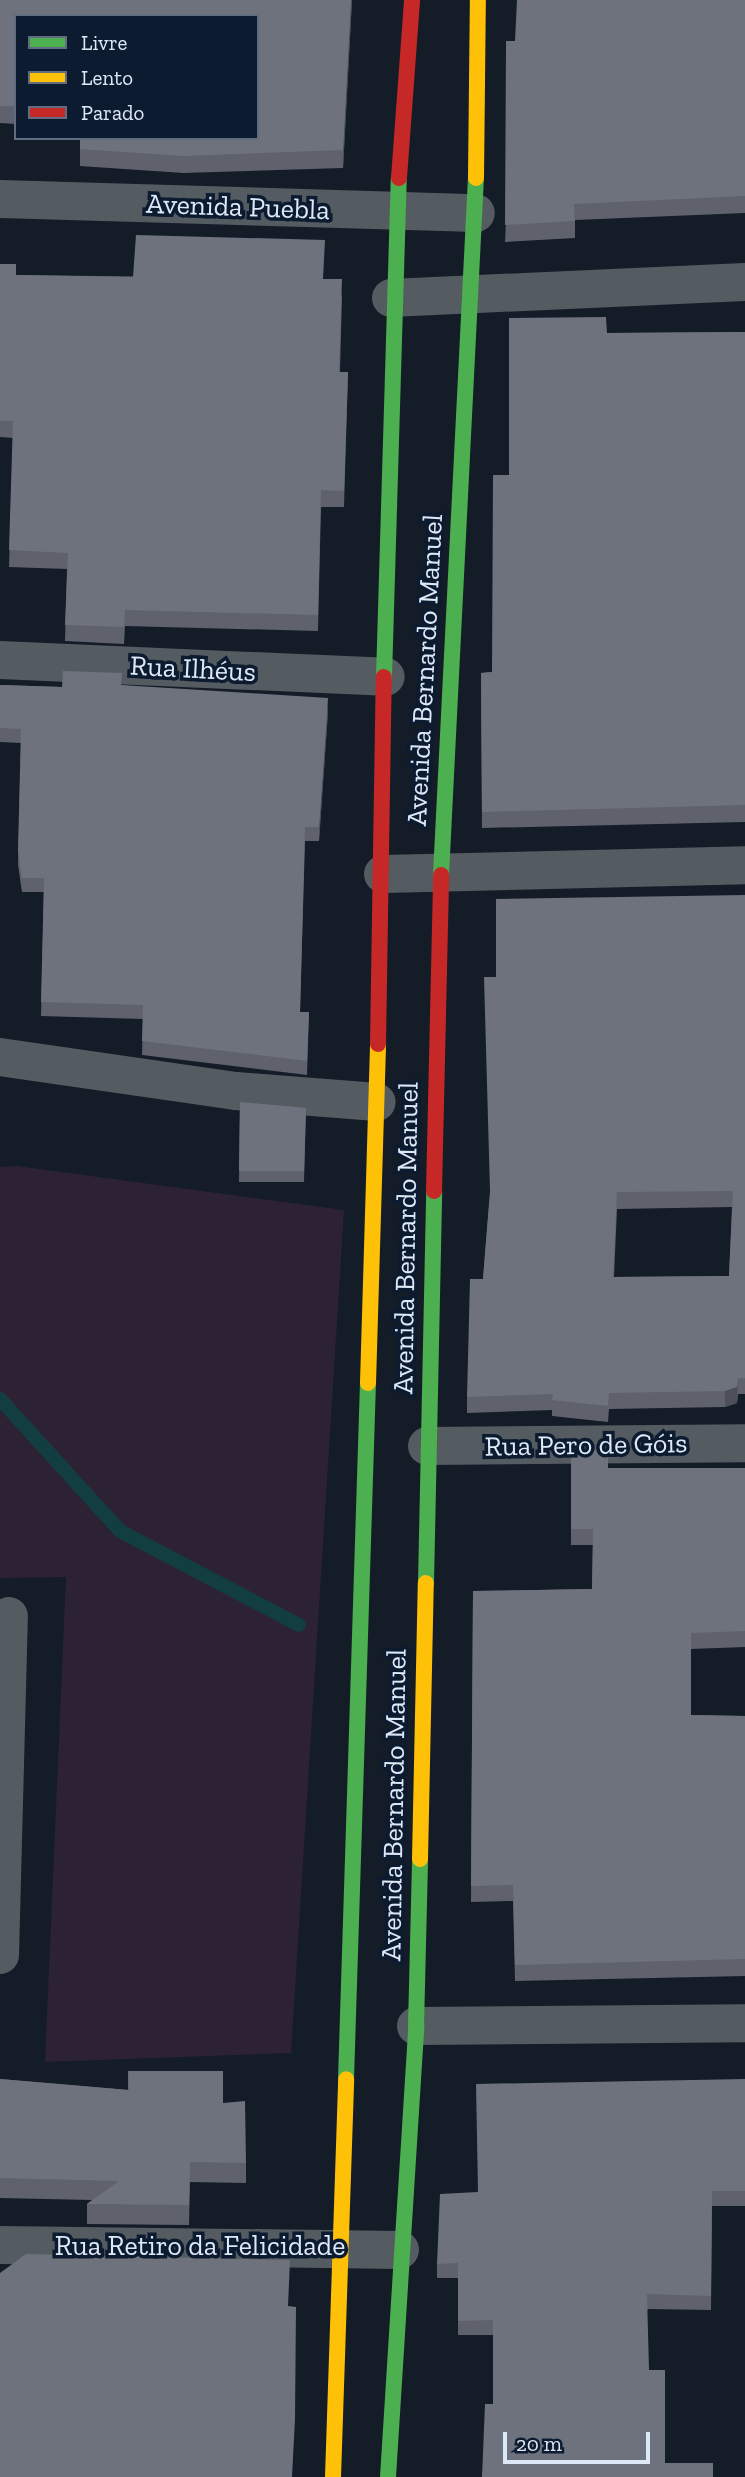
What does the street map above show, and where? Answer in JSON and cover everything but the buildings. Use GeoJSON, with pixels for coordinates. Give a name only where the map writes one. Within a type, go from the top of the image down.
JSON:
{"type":"FeatureCollection","features":[{"type":"Feature","properties":{"kind":"street","name":"Avenida Bernardo Manuel"},"geometry":{"type":"LineString","coordinates":[[333,2477],[344,2246],[377,1102],[391,298],[412,0]]}},
{"type":"Feature","properties":{"kind":"street","name":"Avenida Bernardo Manuel"},"geometry":{"type":"LineString","coordinates":[[388,2477],[400,2249],[416,2026],[441,871],[476,213],[478,0]]}},
{"type":"Feature","properties":{"kind":"street","name":"Avenida Puebla"},"geometry":{"type":"LineString","coordinates":[[0,200],[476,213]]}},
{"type":"Feature","properties":{"kind":"street"},"geometry":{"type":"LineString","coordinates":[[391,298],[745,282]]}},
{"type":"Feature","properties":{"kind":"street","name":"Rua Ilhéus"},"geometry":{"type":"LineString","coordinates":[[0,660],[386,677]]}},
{"type":"Feature","properties":{"kind":"street"},"geometry":{"type":"LineString","coordinates":[[383,874],[745,865]]}},
{"type":"Feature","properties":{"kind":"street"},"geometry":{"type":"LineString","coordinates":[[0,1057],[236,1091],[377,1102]]}},
{"type":"Feature","properties":{"kind":"street","name":"Rua Pero de Góis"},"geometry":{"type":"LineString","coordinates":[[427,1446],[745,1443]]}},
{"type":"Feature","properties":{"kind":"street"},"geometry":{"type":"LineString","coordinates":[[0,1955],[9,1616]]}},
{"type":"Feature","properties":{"kind":"street"},"geometry":{"type":"LineString","coordinates":[[416,2026],[745,2023]]}},
{"type":"Feature","properties":{"kind":"street","name":"Rua Retiro da Felicidade"},"geometry":{"type":"LineString","coordinates":[[0,2245],[344,2246],[400,2249]]}},
{"type":"Feature","properties":{"kind":"shaded area"},"geometry":{"type":"Polygon","coordinates":[[[17,1166],[344,1210],[291,2053],[45,2062],[66,1577],[0,1578],[0,1167],[17,1166]]]}},
{"type":"Feature","properties":{"kind":"waterway"},"geometry":{"type":"LineString","coordinates":[[0,1399],[120,1531],[299,1625]]}},
{"type":"Feature","properties":{"kind":"traffic: fast"},"geometry":{"type":"LineString","coordinates":[[384,677],[399,178]]}},
{"type":"Feature","properties":{"kind":"traffic: fast"},"geometry":{"type":"LineString","coordinates":[[441,875],[476,178]]}},
{"type":"Feature","properties":{"kind":"traffic: fast"},"geometry":{"type":"LineString","coordinates":[[426,1583],[434,1191]]}},
{"type":"Feature","properties":{"kind":"traffic: fast"},"geometry":{"type":"LineString","coordinates":[[346,2079],[368,1383]]}},
{"type":"Feature","properties":{"kind":"traffic: fast"},"geometry":{"type":"LineString","coordinates":[[388,2477],[416,2026],[420,1859]]}},
{"type":"Feature","properties":{"kind":"traffic: slow"},"geometry":{"type":"LineString","coordinates":[[476,178],[478,0]]}},
{"type":"Feature","properties":{"kind":"traffic: slow"},"geometry":{"type":"LineString","coordinates":[[368,1383],[378,1044]]}},
{"type":"Feature","properties":{"kind":"traffic: slow"},"geometry":{"type":"LineString","coordinates":[[420,1859],[426,1583]]}},
{"type":"Feature","properties":{"kind":"traffic: slow"},"geometry":{"type":"LineString","coordinates":[[333,2477],[346,2079]]}},
{"type":"Feature","properties":{"kind":"traffic: jam"},"geometry":{"type":"LineString","coordinates":[[399,178],[412,0]]}},
{"type":"Feature","properties":{"kind":"traffic: jam"},"geometry":{"type":"LineString","coordinates":[[378,1044],[384,677]]}},
{"type":"Feature","properties":{"kind":"traffic: jam"},"geometry":{"type":"LineString","coordinates":[[434,1191],[441,875]]}}]}
